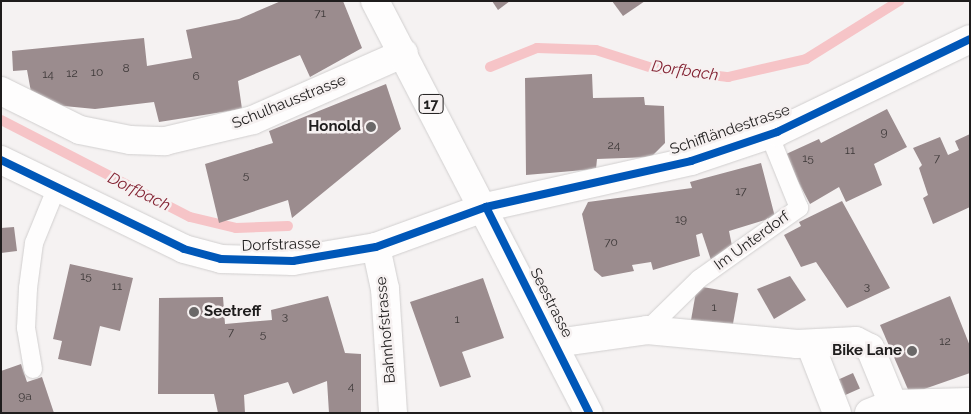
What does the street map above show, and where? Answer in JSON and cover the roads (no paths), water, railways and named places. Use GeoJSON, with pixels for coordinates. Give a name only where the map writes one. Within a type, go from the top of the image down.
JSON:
{"type":"FeatureCollection","features":[{"type":"Feature","properties":{"kind":"street","name":"Seestrasse"},"geometry":{"type":"LineString","coordinates":[[375,1],[486,207],[590,413]]}},
{"type":"Feature","properties":{"kind":"street","name":"Schiffländestrasse"},"geometry":{"type":"LineString","coordinates":[[486,207],[691,161],[769,134],[970,39]]}},
{"type":"Feature","properties":{"kind":"street","name":"Schulhausstrasse"},"geometry":{"type":"LineString","coordinates":[[1,91],[80,130],[123,139],[165,141],[253,120],[404,53]]}},
{"type":"Feature","properties":{"kind":"street","name":"Dorfstrasse"},"geometry":{"type":"LineString","coordinates":[[1,160],[56,190],[150,235],[221,259],[293,261],[376,247],[486,207]]}},
{"type":"Feature","properties":{"kind":"street","name":"Bahnhofstrasse"},"geometry":{"type":"LineString","coordinates":[[376,247],[385,289],[393,413]]}},
{"type":"Feature","properties":{"kind":"street"},"geometry":{"type":"LineString","coordinates":[[556,343],[647,330],[810,344],[856,341],[870,348],[881,408],[970,402]]}},
{"type":"Feature","properties":{"kind":"street"},"geometry":{"type":"LineString","coordinates":[[810,344],[837,413]]}},
{"type":"Feature","properties":{"kind":"lane","name":"Im Unterdorf"},"geometry":{"type":"LineString","coordinates":[[647,330],[699,279],[799,208],[769,134]]}},
{"type":"Feature","properties":{"kind":"lane"},"geometry":{"type":"LineString","coordinates":[[33,369],[26,328],[28,288],[34,243],[56,190]]}},
{"type":"Feature","properties":{"kind":"waterway","name":"Dorfbach"},"geometry":{"type":"LineString","coordinates":[[490,67],[537,48],[596,50],[652,68],[728,77],[806,59],[899,1]]}},
{"type":"Feature","properties":{"kind":"waterway","name":"Dorfbach"},"geometry":{"type":"LineString","coordinates":[[1,120],[190,217],[236,228],[288,226]]}},
{"type":"Feature","properties":{"kind":"place","name":"Honold"},"geometry":{"type":"Point","coordinates":[371,127]}},
{"type":"Feature","properties":{"kind":"place","name":"Seetreff"},"geometry":{"type":"Point","coordinates":[194,312]}},
{"type":"Feature","properties":{"kind":"place","name":"Bike Lane"},"geometry":{"type":"Point","coordinates":[912,351]}}]}
